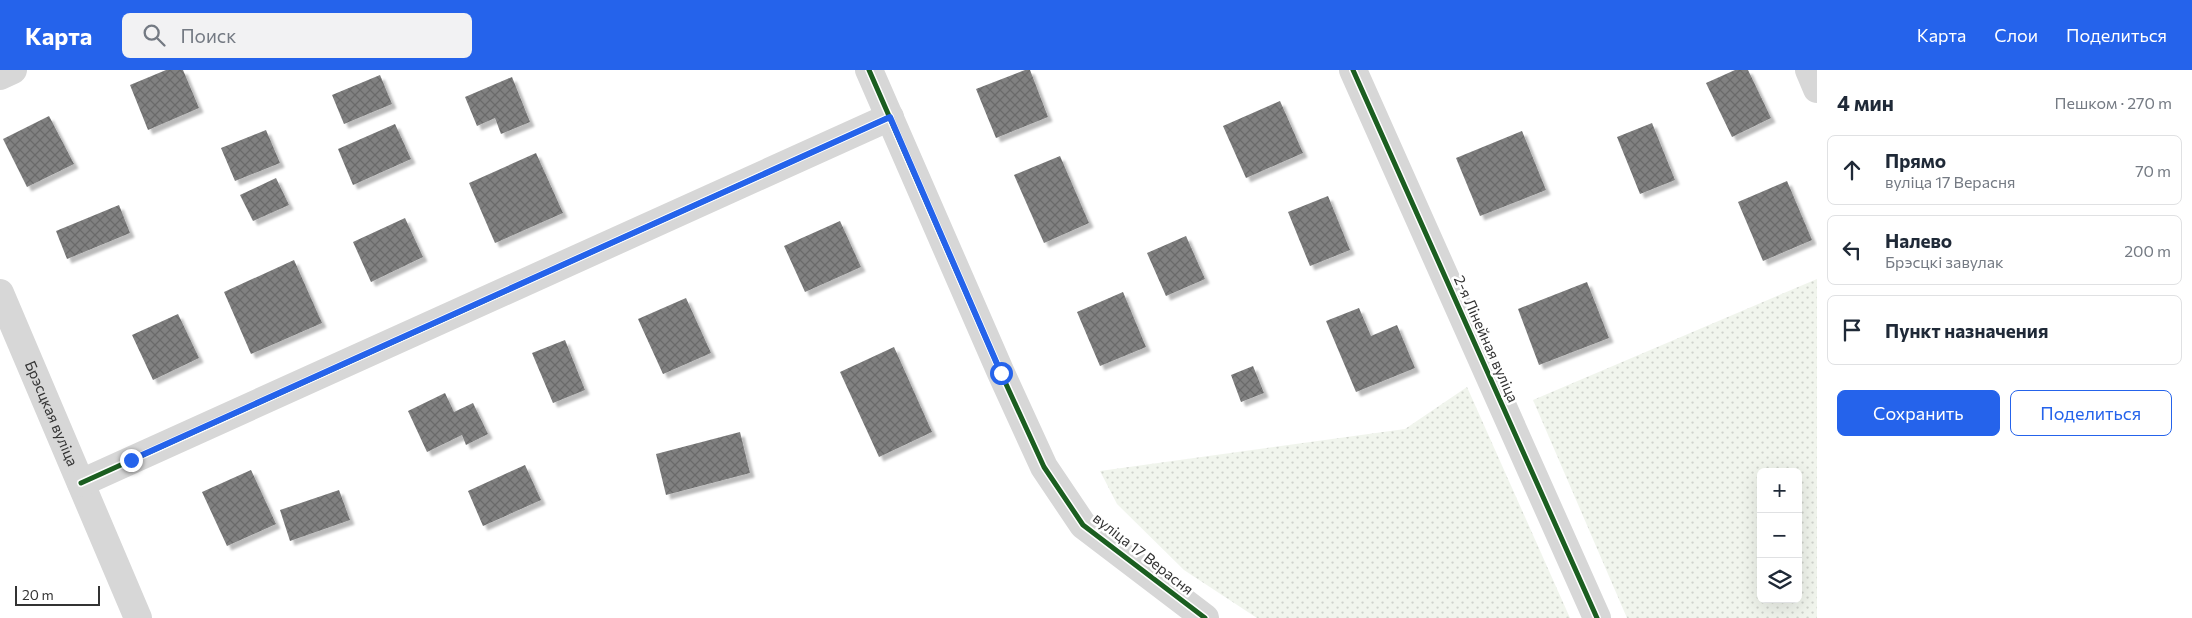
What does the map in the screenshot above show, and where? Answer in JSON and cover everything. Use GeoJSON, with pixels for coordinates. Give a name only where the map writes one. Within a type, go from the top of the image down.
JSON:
{"type":"FeatureCollection","features":[{"type":"Feature","properties":{"kind":"street"},"geometry":{"type":"LineString","coordinates":[[0,76],[13,70]]}},
{"type":"Feature","properties":{"kind":"street","name":"вуліца 17 Верасня"},"geometry":{"type":"LineString","coordinates":[[869,70],[1044,467],[1083,525],[1205,618]]}},
{"type":"Feature","properties":{"kind":"street","name":"2-я Лінейная вуліца"},"geometry":{"type":"LineString","coordinates":[[1354,70],[1597,618]]}},
{"type":"Feature","properties":{"kind":"street"},"geometry":{"type":"LineString","coordinates":[[1809,70],[1817,89]]}},
{"type":"Feature","properties":{"kind":"street"},"geometry":{"type":"LineString","coordinates":[[81,483],[890,117]]}},
{"type":"Feature","properties":{"kind":"street","name":"Брэсцкая вуліца"},"geometry":{"type":"LineString","coordinates":[[0,293],[138,618]]}},
{"type":"Feature","properties":{"kind":"shaded area"},"geometry":{"type":"Polygon","coordinates":[[[1817,279],[1817,618],[1627,618],[1533,400],[1817,279]]]}},
{"type":"Feature","properties":{"kind":"shaded area"},"geometry":{"type":"Polygon","coordinates":[[[1467,387],[1570,618],[1257,618],[1184,570],[1117,504],[1100,471],[1405,429],[1467,387]]]}},
{"type":"Feature","properties":{"kind":"building"},"geometry":{"type":"Polygon","coordinates":[[[166,70],[183,70],[199,108],[148,130],[130,85],[166,70]]]}},
{"type":"Feature","properties":{"kind":"building"},"geometry":{"type":"Polygon","coordinates":[[[1025,70],[1030,70],[1048,117],[996,138],[976,89],[1025,70]]]}},
{"type":"Feature","properties":{"kind":"building"},"geometry":{"type":"Polygon","coordinates":[[[1735,70],[1748,70],[1771,118],[1732,137],[1706,83],[1735,70]]]}},
{"type":"Feature","properties":{"kind":"building"},"geometry":{"type":"Polygon","coordinates":[[[380,75],[392,104],[344,124],[332,95],[380,75]]]}},
{"type":"Feature","properties":{"kind":"building"},"geometry":{"type":"Polygon","coordinates":[[[512,77],[530,122],[501,134],[495,118],[477,126],[465,97],[512,77]]]}},
{"type":"Feature","properties":{"kind":"building"},"geometry":{"type":"Polygon","coordinates":[[[1280,101],[1303,153],[1246,178],[1223,126],[1280,101]]]}},
{"type":"Feature","properties":{"kind":"building"},"geometry":{"type":"Polygon","coordinates":[[[49,116],[74,164],[27,187],[3,139],[49,116]]]}},
{"type":"Feature","properties":{"kind":"building"},"geometry":{"type":"Polygon","coordinates":[[[1652,123],[1675,180],[1640,194],[1617,137],[1652,123]]]}},
{"type":"Feature","properties":{"kind":"building"},"geometry":{"type":"Polygon","coordinates":[[[395,124],[411,159],[353,185],[338,149],[395,124]]]}},
{"type":"Feature","properties":{"kind":"building"},"geometry":{"type":"Polygon","coordinates":[[[266,130],[280,163],[235,181],[221,148],[266,130]]]}},
{"type":"Feature","properties":{"kind":"building"},"geometry":{"type":"Polygon","coordinates":[[[1522,131],[1546,190],[1480,216],[1456,158],[1522,131]]]}},
{"type":"Feature","properties":{"kind":"building"},"geometry":{"type":"Polygon","coordinates":[[[536,153],[563,213],[495,243],[469,183],[536,153]]]}},
{"type":"Feature","properties":{"kind":"building"},"geometry":{"type":"Polygon","coordinates":[[[1060,156],[1089,223],[1044,243],[1014,175],[1060,156]]]}},
{"type":"Feature","properties":{"kind":"building"},"geometry":{"type":"Polygon","coordinates":[[[276,178],[289,205],[253,221],[240,195],[276,178]]]}},
{"type":"Feature","properties":{"kind":"building"},"geometry":{"type":"Polygon","coordinates":[[[1787,181],[1812,240],[1763,261],[1738,202],[1787,181]]]}},
{"type":"Feature","properties":{"kind":"building"},"geometry":{"type":"Polygon","coordinates":[[[1328,196],[1350,250],[1310,266],[1288,212],[1328,196]]]}},
{"type":"Feature","properties":{"kind":"building"},"geometry":{"type":"Polygon","coordinates":[[[119,205],[130,233],[67,259],[56,231],[119,205]]]}},
{"type":"Feature","properties":{"kind":"building"},"geometry":{"type":"Polygon","coordinates":[[[405,218],[423,257],[371,282],[353,242],[405,218]]]}},
{"type":"Feature","properties":{"kind":"building"},"geometry":{"type":"Polygon","coordinates":[[[840,221],[861,267],[805,292],[784,246],[840,221]]]}},
{"type":"Feature","properties":{"kind":"building"},"geometry":{"type":"Polygon","coordinates":[[[1186,236],[1205,279],[1166,296],[1147,253],[1186,236]]]}},
{"type":"Feature","properties":{"kind":"building"},"geometry":{"type":"Polygon","coordinates":[[[294,260],[322,323],[251,354],[224,292],[294,260]]]}},
{"type":"Feature","properties":{"kind":"building"},"geometry":{"type":"Polygon","coordinates":[[[1587,282],[1609,338],[1539,365],[1518,309],[1587,282]]]}},
{"type":"Feature","properties":{"kind":"building"},"geometry":{"type":"Polygon","coordinates":[[[1123,292],[1146,347],[1100,366],[1077,312],[1123,292]]]}},
{"type":"Feature","properties":{"kind":"building"},"geometry":{"type":"Polygon","coordinates":[[[686,298],[711,353],[663,374],[638,319],[686,298]]]}},
{"type":"Feature","properties":{"kind":"building"},"geometry":{"type":"Polygon","coordinates":[[[1359,308],[1371,336],[1397,325],[1415,368],[1356,392],[1326,321],[1359,308]]]}},
{"type":"Feature","properties":{"kind":"building"},"geometry":{"type":"Polygon","coordinates":[[[178,314],[199,358],[153,380],[132,335],[178,314]]]}},
{"type":"Feature","properties":{"kind":"building"},"geometry":{"type":"Polygon","coordinates":[[[565,340],[585,390],[553,403],[532,353],[565,340]]]}},
{"type":"Feature","properties":{"kind":"building"},"geometry":{"type":"Polygon","coordinates":[[[894,347],[932,432],[879,457],[840,372],[894,347]]]}},
{"type":"Feature","properties":{"kind":"building"},"geometry":{"type":"Polygon","coordinates":[[[1253,366],[1264,393],[1241,402],[1231,375],[1253,366]]]}},
{"type":"Feature","properties":{"kind":"building"},"geometry":{"type":"Polygon","coordinates":[[[445,393],[454,412],[473,403],[488,434],[466,445],[462,435],[427,452],[408,411],[445,393]]]}},
{"type":"Feature","properties":{"kind":"building"},"geometry":{"type":"Polygon","coordinates":[[[740,432],[750,473],[666,495],[656,454],[740,432]]]}},
{"type":"Feature","properties":{"kind":"building"},"geometry":{"type":"Polygon","coordinates":[[[525,465],[541,500],[483,526],[468,491],[525,465]]]}},
{"type":"Feature","properties":{"kind":"building"},"geometry":{"type":"Polygon","coordinates":[[[251,470],[276,524],[227,546],[202,492],[251,470]]]}},
{"type":"Feature","properties":{"kind":"building"},"geometry":{"type":"Polygon","coordinates":[[[339,490],[350,520],[290,541],[280,510],[339,490]]]}},
{"type":"Feature","properties":{"kind":"cycle path"},"geometry":{"type":"LineString","coordinates":[[869,70],[1044,467],[1083,525],[1205,618]]}},
{"type":"Feature","properties":{"kind":"cycle path"},"geometry":{"type":"LineString","coordinates":[[1353,70],[1597,618]]}},
{"type":"Feature","properties":{"kind":"cycle path"},"geometry":{"type":"LineString","coordinates":[[81,483],[890,117]]}},
{"type":"Feature","properties":{"kind":"route"},"geometry":{"type":"LineString","coordinates":[[131,460],[890,117],[1001,373]]}}]}
